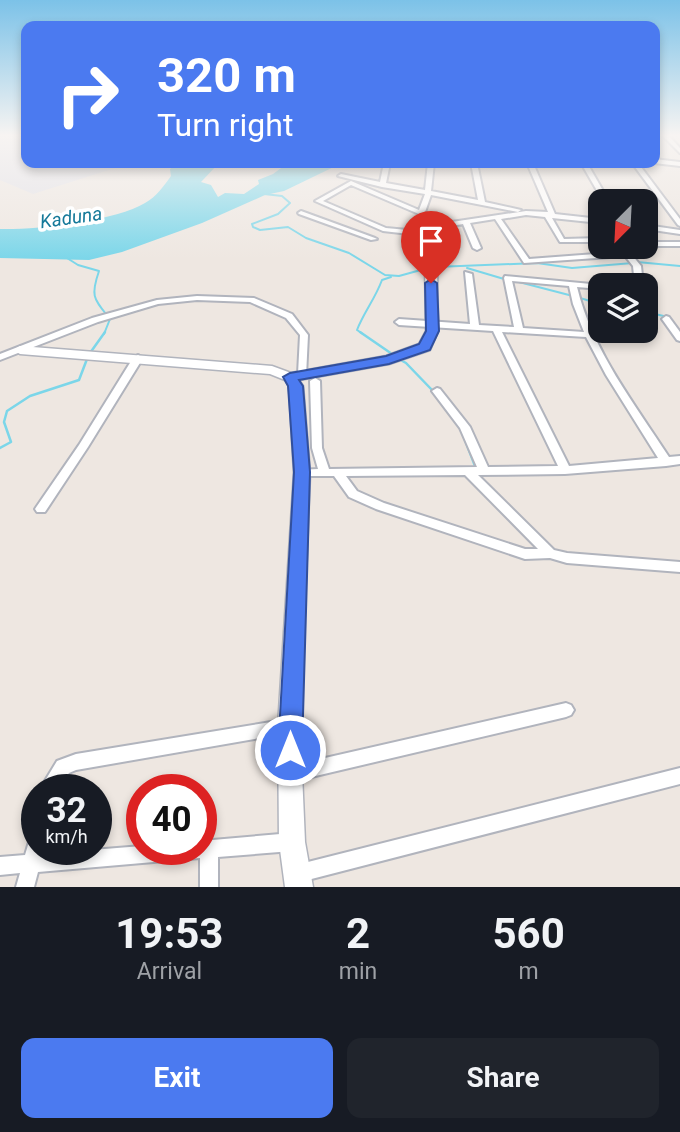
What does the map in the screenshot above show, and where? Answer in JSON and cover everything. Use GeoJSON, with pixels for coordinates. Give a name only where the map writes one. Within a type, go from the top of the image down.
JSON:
{"type":"FeatureCollection","features":[{"type":"Feature","properties":{"kind":"street"},"geometry":{"type":"LineString","coordinates":[[347,177],[428,194],[588,220]]}},
{"type":"Feature","properties":{"kind":"street"},"geometry":{"type":"LineString","coordinates":[[382,185],[384,177]]}},
{"type":"Feature","properties":{"kind":"street"},"geometry":{"type":"LineString","coordinates":[[421,213],[428,194],[430,177]]}},
{"type":"Feature","properties":{"kind":"street"},"geometry":{"type":"LineString","coordinates":[[477,177],[482,203]]}},
{"type":"Feature","properties":{"kind":"street"},"geometry":{"type":"LineString","coordinates":[[536,177],[562,241],[588,240]]}},
{"type":"Feature","properties":{"kind":"street"},"geometry":{"type":"LineString","coordinates":[[646,177],[680,224]]}},
{"type":"Feature","properties":{"kind":"street"},"geometry":{"type":"LineString","coordinates":[[429,234],[385,230],[318,201],[351,183],[444,225]]}},
{"type":"Feature","properties":{"kind":"street"},"geometry":{"type":"LineString","coordinates":[[20,350],[272,370],[303,378],[395,359],[425,347],[431,338],[432,268],[429,234],[433,229],[531,212]]}},
{"type":"Feature","properties":{"kind":"street"},"geometry":{"type":"LineString","coordinates":[[301,213],[370,241],[385,230]]}},
{"type":"Feature","properties":{"kind":"street"},"geometry":{"type":"LineString","coordinates":[[497,217],[527,261],[588,257]]}},
{"type":"Feature","properties":{"kind":"street"},"geometry":{"type":"LineString","coordinates":[[466,223],[477,248]]}},
{"type":"Feature","properties":{"kind":"street"},"geometry":{"type":"LineString","coordinates":[[658,229],[680,232]]}},
{"type":"Feature","properties":{"kind":"street"},"geometry":{"type":"LineString","coordinates":[[658,244],[680,244]]}},
{"type":"Feature","properties":{"kind":"street"},"geometry":{"type":"LineString","coordinates":[[468,274],[475,327]]}},
{"type":"Feature","properties":{"kind":"street"},"geometry":{"type":"LineString","coordinates":[[519,329],[508,278],[588,286]]}},
{"type":"Feature","properties":{"kind":"street"},"geometry":{"type":"LineString","coordinates":[[572,284],[573,299],[588,331]]}},
{"type":"Feature","properties":{"kind":"street"},"geometry":{"type":"LineString","coordinates":[[0,357],[95,320],[157,302],[197,299],[251,300],[289,316],[304,335],[303,378],[317,448],[330,472],[353,494],[380,506],[525,554],[680,567]]}},
{"type":"Feature","properties":{"kind":"street"},"geometry":{"type":"LineString","coordinates":[[666,319],[680,338]]}},
{"type":"Feature","properties":{"kind":"street"},"geometry":{"type":"LineString","coordinates":[[399,323],[588,335]]}},
{"type":"Feature","properties":{"kind":"street"},"geometry":{"type":"LineString","coordinates":[[496,328],[565,470]]}},
{"type":"Feature","properties":{"kind":"street"},"geometry":{"type":"LineString","coordinates":[[595,343],[666,462]]}},
{"type":"Feature","properties":{"kind":"street"},"geometry":{"type":"LineString","coordinates":[[41,509],[138,358]]}},
{"type":"Feature","properties":{"kind":"street"},"geometry":{"type":"LineString","coordinates":[[303,378],[296,386],[302,472],[289,726],[292,842],[297,881],[680,776]]}},
{"type":"Feature","properties":{"kind":"street"},"geometry":{"type":"LineString","coordinates":[[437,391],[466,427],[484,471]]}},
{"type":"Feature","properties":{"kind":"street"},"geometry":{"type":"LineString","coordinates":[[302,472],[565,470],[680,460]]}},
{"type":"Feature","properties":{"kind":"street"},"geometry":{"type":"LineString","coordinates":[[468,471],[550,554]]}},
{"type":"Feature","properties":{"kind":"street"},"geometry":{"type":"LineString","coordinates":[[290,774],[566,710]]}},
{"type":"Feature","properties":{"kind":"street"},"geometry":{"type":"LineString","coordinates":[[58,774],[63,767],[76,762],[289,726]]}},
{"type":"Feature","properties":{"kind":"street"},"geometry":{"type":"LineString","coordinates":[[217,848],[292,842]]}},
{"type":"Feature","properties":{"kind":"street"},"geometry":{"type":"LineString","coordinates":[[0,866],[32,865],[25,887]]}},
{"type":"Feature","properties":{"kind":"street"},"geometry":{"type":"LineString","coordinates":[[209,865],[209,887]]}},
{"type":"Feature","properties":{"kind":"shaded area"},"geometry":{"type":"Polygon","coordinates":[[[0,177],[85,177],[33,194],[0,180],[0,177]]]}},
{"type":"Feature","properties":{"kind":"water"},"geometry":{"type":"Polygon","coordinates":[[[170,177],[205,177],[201,182],[211,185],[218,197],[225,193],[244,194],[265,177],[312,177],[284,191],[265,195],[202,223],[122,252],[89,260],[0,258],[0,229],[75,223],[115,215],[145,203],[170,177]]]}},
{"type":"Feature","properties":{"kind":"waterway"},"geometry":{"type":"LineString","coordinates":[[264,194],[282,196],[290,203],[278,214],[252,224],[253,227],[260,230],[288,227],[306,238],[349,253],[385,275],[399,276],[428,268]]}},
{"type":"Feature","properties":{"kind":"waterway"},"geometry":{"type":"LineString","coordinates":[[67,258],[78,265],[99,271],[94,292],[100,307],[110,319],[105,333]]}},
{"type":"Feature","properties":{"kind":"waterway"},"geometry":{"type":"LineString","coordinates":[[637,262],[680,266]]}},
{"type":"Feature","properties":{"kind":"waterway"},"geometry":{"type":"LineString","coordinates":[[435,267],[537,263],[572,268],[633,263]]}},
{"type":"Feature","properties":{"kind":"waterway"},"geometry":{"type":"LineString","coordinates":[[467,268],[504,279]]}},
{"type":"Feature","properties":{"kind":"waterway"},"geometry":{"type":"LineString","coordinates":[[360,332],[357,330],[382,280],[391,277]]}},
{"type":"Feature","properties":{"kind":"waterway"},"geometry":{"type":"LineString","coordinates":[[515,281],[569,295]]}},
{"type":"Feature","properties":{"kind":"waterway"},"geometry":{"type":"LineString","coordinates":[[580,298],[588,300]]}},
{"type":"Feature","properties":{"kind":"waterway"},"geometry":{"type":"LineString","coordinates":[[658,315],[668,317]]}},
{"type":"Feature","properties":{"kind":"waterway"},"geometry":{"type":"LineString","coordinates":[[360,332],[392,354]]}},
{"type":"Feature","properties":{"kind":"waterway"},"geometry":{"type":"LineString","coordinates":[[90,353],[105,333]]}},
{"type":"Feature","properties":{"kind":"waterway"},"geometry":{"type":"LineString","coordinates":[[397,358],[406,363],[433,391]]}},
{"type":"Feature","properties":{"kind":"waterway"},"geometry":{"type":"LineString","coordinates":[[0,448],[11,442],[4,422],[7,411],[30,396],[79,380],[87,359]]}},
{"type":"Feature","properties":{"kind":"waterway"},"geometry":{"type":"LineString","coordinates":[[460,427],[475,466]]}},
{"type":"Feature","properties":{"kind":"route"},"geometry":{"type":"LineString","coordinates":[[290,750],[302,472],[296,386],[290,377],[389,360],[425,347],[432,331],[431,283]]}},
{"type":"Feature","properties":{"kind":"water label","name":"Kaduna"},"geometry":{"type":"Point","coordinates":[71,217]}}]}
